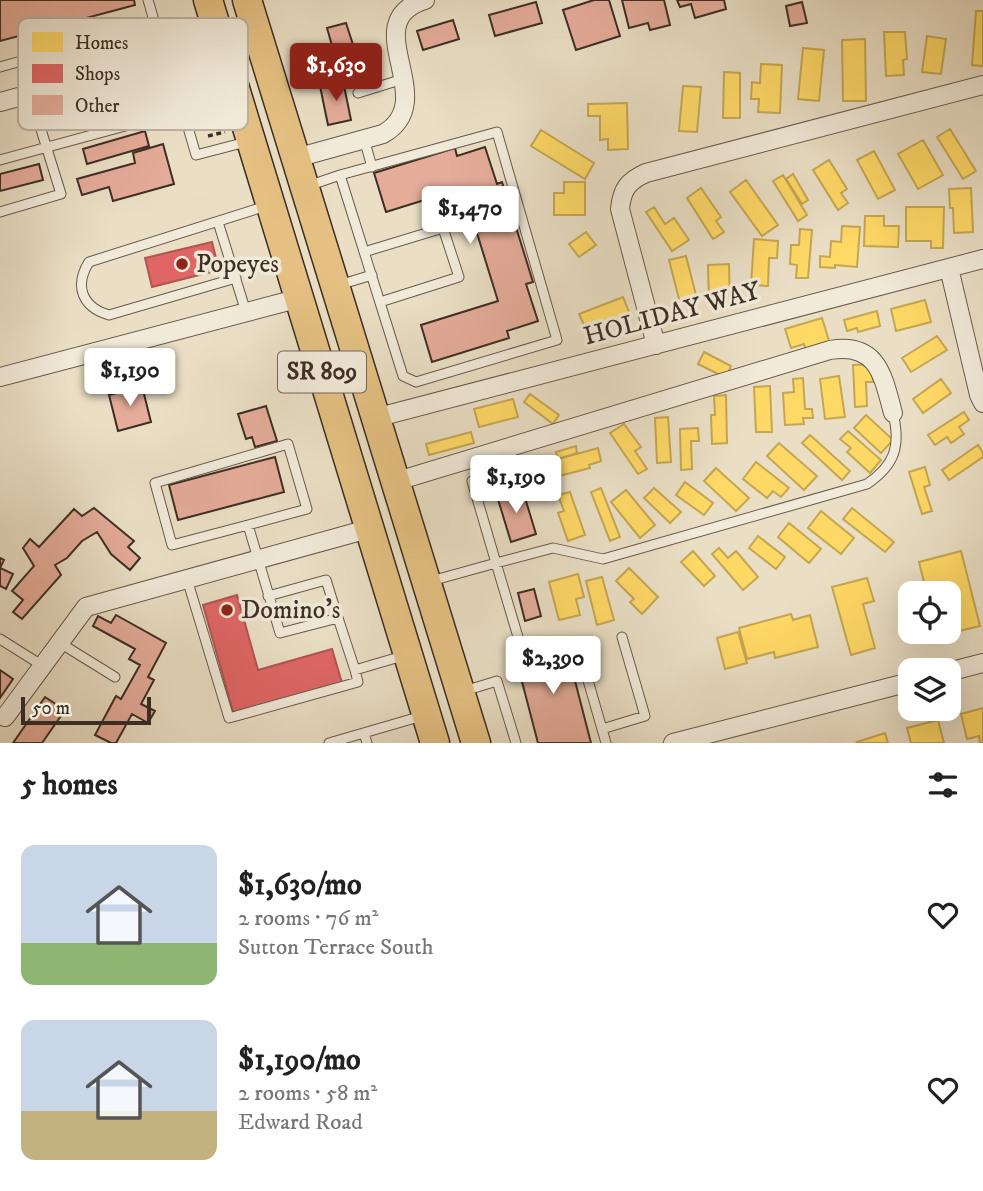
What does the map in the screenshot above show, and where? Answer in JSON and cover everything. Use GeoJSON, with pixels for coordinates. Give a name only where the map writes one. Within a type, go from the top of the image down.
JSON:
{"type":"FeatureCollection","features":[{"type":"Feature","properties":{"kind":"main road","name":"SR 809"},"geometry":{"type":"LineString","coordinates":[[208,0],[214,18]]}},
{"type":"Feature","properties":{"kind":"main road"},"geometry":{"type":"LineString","coordinates":[[231,0],[237,18]]}},
{"type":"Feature","properties":{"kind":"main road","name":"SR 809"},"geometry":{"type":"LineString","coordinates":[[247,0],[476,743]]}},
{"type":"Feature","properties":{"kind":"main road"},"geometry":{"type":"LineString","coordinates":[[248,32],[259,39]]}},
{"type":"Feature","properties":{"kind":"main road","name":"SR 809"},"geometry":{"type":"LineString","coordinates":[[239,130],[239,136],[271,204],[435,743]]}},
{"type":"Feature","properties":{"kind":"main road"},"geometry":{"type":"LineString","coordinates":[[239,136],[265,149],[276,168],[309,272],[314,278],[334,286]]}},
{"type":"Feature","properties":{"kind":"main road"},"geometry":{"type":"LineString","coordinates":[[300,298],[314,300],[328,313],[345,361],[373,409]]}},
{"type":"Feature","properties":{"kind":"main road"},"geometry":{"type":"LineString","coordinates":[[383,576],[410,608],[452,743]]}},
{"type":"Feature","properties":{"kind":"street"},"geometry":{"type":"LineString","coordinates":[[296,158],[383,134],[393,128],[405,107],[395,37],[397,25],[402,14],[411,6],[425,0]]}},
{"type":"Feature","properties":{"kind":"street"},"geometry":{"type":"LineString","coordinates":[[656,345],[620,209],[621,197],[635,178],[983,85]]}},
{"type":"Feature","properties":{"kind":"street"},"geometry":{"type":"LineString","coordinates":[[0,102],[18,97]]}},
{"type":"Feature","properties":{"kind":"street","name":"HOLIDAY WAY"},"geometry":{"type":"LineString","coordinates":[[373,409],[656,345],[983,259]]}},
{"type":"Feature","properties":{"kind":"street"},"geometry":{"type":"LineString","coordinates":[[949,268],[983,403]]}},
{"type":"Feature","properties":{"kind":"street"},"geometry":{"type":"LineString","coordinates":[[0,377],[300,298]]}},
{"type":"Feature","properties":{"kind":"street"},"geometry":{"type":"LineString","coordinates":[[394,482],[844,348],[868,356],[877,366],[884,377],[893,413]]}},
{"type":"Feature","properties":{"kind":"street"},"geometry":{"type":"LineString","coordinates":[[5,717],[86,607],[368,529]]}},
{"type":"Feature","properties":{"kind":"street"},"geometry":{"type":"LineString","coordinates":[[961,669],[983,663]]}},
{"type":"Feature","properties":{"kind":"street"},"geometry":{"type":"LineString","coordinates":[[673,743],[898,685]]}},
{"type":"Feature","properties":{"kind":"lane"},"geometry":{"type":"LineString","coordinates":[[148,0],[153,18]]}},
{"type":"Feature","properties":{"kind":"lane"},"geometry":{"type":"LineString","coordinates":[[0,67],[18,62]]}},
{"type":"Feature","properties":{"kind":"lane"},"geometry":{"type":"LineString","coordinates":[[358,93],[403,79]]}},
{"type":"Feature","properties":{"kind":"lane"},"geometry":{"type":"LineString","coordinates":[[0,212],[61,194],[41,130]]}},
{"type":"Feature","properties":{"kind":"lane"},"geometry":{"type":"LineString","coordinates":[[0,160],[113,130]]}},
{"type":"Feature","properties":{"kind":"lane"},"geometry":{"type":"LineString","coordinates":[[189,130],[196,155],[239,136]]}},
{"type":"Feature","properties":{"kind":"lane"},"geometry":{"type":"LineString","coordinates":[[305,187],[340,176],[497,131],[557,340],[416,382],[403,376],[340,176]]}},
{"type":"Feature","properties":{"kind":"lane"},"geometry":{"type":"LineString","coordinates":[[364,139],[372,167]]}},
{"type":"Feature","properties":{"kind":"lane"},"geometry":{"type":"LineString","coordinates":[[236,278],[110,315],[91,307],[85,299],[81,280],[89,262],[271,204]]}},
{"type":"Feature","properties":{"kind":"lane"},"geometry":{"type":"LineString","coordinates":[[218,222],[246,312]]}},
{"type":"Feature","properties":{"kind":"lane"},"geometry":{"type":"LineString","coordinates":[[364,252],[443,228],[459,277],[380,302]]}},
{"type":"Feature","properties":{"kind":"lane"},"geometry":{"type":"LineString","coordinates":[[334,286],[372,275]]}},
{"type":"Feature","properties":{"kind":"lane"},"geometry":{"type":"LineString","coordinates":[[426,582],[553,548],[603,559],[867,484],[880,475],[895,452],[898,439],[893,413]]}},
{"type":"Feature","properties":{"kind":"lane"},"geometry":{"type":"LineString","coordinates":[[288,444],[307,509],[248,525],[172,545],[155,483],[288,444]]}},
{"type":"Feature","properties":{"kind":"lane"},"geometry":{"type":"LineString","coordinates":[[472,481],[520,647]]}},
{"type":"Feature","properties":{"kind":"lane"},"geometry":{"type":"LineString","coordinates":[[248,525],[280,633],[338,618]]}},
{"type":"Feature","properties":{"kind":"lane"},"geometry":{"type":"LineString","coordinates":[[187,579],[229,719],[358,682],[326,580],[268,596]]}},
{"type":"Feature","properties":{"kind":"lane"},"geometry":{"type":"LineString","coordinates":[[602,729],[645,716],[622,637]]}},
{"type":"Feature","properties":{"kind":"lane"},"geometry":{"type":"LineString","coordinates":[[0,639],[43,666]]}},
{"type":"Feature","properties":{"kind":"lane"},"geometry":{"type":"LineString","coordinates":[[60,643],[115,677]]}},
{"type":"Feature","properties":{"kind":"lane"},"geometry":{"type":"LineString","coordinates":[[579,649],[606,743]]}},
{"type":"Feature","properties":{"kind":"lane"},"geometry":{"type":"LineString","coordinates":[[355,670],[408,654]]}},
{"type":"Feature","properties":{"kind":"lane"},"geometry":{"type":"LineString","coordinates":[[460,692],[497,681],[515,743]]}},
{"type":"Feature","properties":{"kind":"lane"},"geometry":{"type":"LineString","coordinates":[[329,743],[426,714]]}},
{"type":"Feature","properties":{"kind":"lane"},"geometry":{"type":"LineString","coordinates":[[364,733],[368,743]]}},
{"type":"Feature","properties":{"kind":"path"},"geometry":{"type":"LineString","coordinates":[[208,136],[239,136]]}},
{"type":"Feature","properties":{"kind":"building: Homes"},"geometry":{"type":"Polygon","coordinates":[[[976,11],[983,11],[983,66],[972,65],[976,11]]]}},
{"type":"Feature","properties":{"kind":"building: Homes"},"geometry":{"type":"Polygon","coordinates":[[[884,32],[905,32],[907,59],[903,60],[904,75],[886,76],[884,32]]]}},
{"type":"Feature","properties":{"kind":"building: Homes"},"geometry":{"type":"Polygon","coordinates":[[[927,36],[946,39],[941,74],[922,72],[927,36]]]}},
{"type":"Feature","properties":{"kind":"building: Homes"},"geometry":{"type":"Polygon","coordinates":[[[865,39],[866,101],[843,101],[842,40],[865,39]]]}},
{"type":"Feature","properties":{"kind":"building: Homes"},"geometry":{"type":"Polygon","coordinates":[[[803,48],[824,50],[819,101],[798,99],[803,48]]]}},
{"type":"Feature","properties":{"kind":"building: Homes"},"geometry":{"type":"Polygon","coordinates":[[[761,64],[782,65],[780,113],[758,112],[759,99],[751,99],[752,82],[760,83],[761,64]]]}},
{"type":"Feature","properties":{"kind":"building: Homes"},"geometry":{"type":"Polygon","coordinates":[[[724,72],[740,73],[740,118],[723,118],[724,72]]]}},
{"type":"Feature","properties":{"kind":"building: Homes"},"geometry":{"type":"Polygon","coordinates":[[[683,86],[701,87],[697,132],[679,131],[683,86]]]}},
{"type":"Feature","properties":{"kind":"building: Homes"},"geometry":{"type":"Polygon","coordinates":[[[627,103],[628,149],[608,150],[608,139],[600,140],[600,116],[588,116],[588,104],[627,103]]]}},
{"type":"Feature","properties":{"kind":"building: Homes"},"geometry":{"type":"Polygon","coordinates":[[[950,129],[976,171],[963,179],[937,137],[950,129]]]}},
{"type":"Feature","properties":{"kind":"building: Homes"},"geometry":{"type":"Polygon","coordinates":[[[541,130],[594,163],[585,179],[531,146],[541,130]]]}},
{"type":"Feature","properties":{"kind":"building: Homes"},"geometry":{"type":"Polygon","coordinates":[[[923,140],[943,175],[918,189],[898,154],[923,140]]]}},
{"type":"Feature","properties":{"kind":"building: Homes"},"geometry":{"type":"Polygon","coordinates":[[[874,151],[895,190],[878,199],[857,160],[874,151]]]}},
{"type":"Feature","properties":{"kind":"building: Homes"},"geometry":{"type":"Polygon","coordinates":[[[829,160],[847,189],[841,193],[848,203],[838,210],[813,170],[829,160]]]}},
{"type":"Feature","properties":{"kind":"building: Homes"},"geometry":{"type":"Polygon","coordinates":[[[793,174],[808,200],[802,204],[786,179],[793,174]]]}},
{"type":"Feature","properties":{"kind":"building: Homes"},"geometry":{"type":"Polygon","coordinates":[[[783,175],[807,215],[798,221],[773,181],[783,175]]]}},
{"type":"Feature","properties":{"kind":"building: Homes"},"geometry":{"type":"Polygon","coordinates":[[[746,180],[778,225],[762,236],[730,192],[746,180]]]}},
{"type":"Feature","properties":{"kind":"building: Homes"},"geometry":{"type":"Polygon","coordinates":[[[564,182],[585,182],[585,215],[554,215],[554,193],[564,193],[564,182]]]}},
{"type":"Feature","properties":{"kind":"building: Homes"},"geometry":{"type":"Polygon","coordinates":[[[701,188],[721,217],[716,221],[724,232],[713,239],[687,198],[701,188]]]}},
{"type":"Feature","properties":{"kind":"building: Homes"},"geometry":{"type":"Polygon","coordinates":[[[971,188],[973,232],[954,233],[949,189],[971,188]]]}},
{"type":"Feature","properties":{"kind":"building: Homes"},"geometry":{"type":"Polygon","coordinates":[[[654,207],[665,224],[674,218],[689,240],[672,251],[646,212],[654,207]]]}},
{"type":"Feature","properties":{"kind":"building: Homes"},"geometry":{"type":"Polygon","coordinates":[[[906,207],[944,207],[943,248],[931,248],[931,241],[906,241],[906,207]]]}},
{"type":"Feature","properties":{"kind":"building: Homes"},"geometry":{"type":"Polygon","coordinates":[[[865,216],[884,216],[884,226],[899,226],[898,247],[864,246],[865,216]]]}},
{"type":"Feature","properties":{"kind":"building: Homes"},"geometry":{"type":"Polygon","coordinates":[[[842,226],[860,227],[857,267],[820,267],[820,256],[830,257],[831,241],[841,242],[842,226]]]}},
{"type":"Feature","properties":{"kind":"building: Homes"},"geometry":{"type":"Polygon","coordinates":[[[800,229],[812,230],[808,278],[796,278],[797,265],[790,264],[791,245],[799,245],[800,229]]]}},
{"type":"Feature","properties":{"kind":"building: Homes"},"geometry":{"type":"Polygon","coordinates":[[[586,232],[596,245],[579,257],[569,244],[586,232]]]}},
{"type":"Feature","properties":{"kind":"building: Homes"},"geometry":{"type":"Polygon","coordinates":[[[754,239],[778,241],[777,258],[769,258],[768,286],[751,285],[754,239]]]}},
{"type":"Feature","properties":{"kind":"building: Homes"},"geometry":{"type":"Polygon","coordinates":[[[686,256],[697,299],[680,303],[669,260],[686,256]]]}},
{"type":"Feature","properties":{"kind":"building: Homes"},"geometry":{"type":"Polygon","coordinates":[[[729,264],[730,304],[709,304],[708,265],[729,264]]]}},
{"type":"Feature","properties":{"kind":"building: Homes"},"geometry":{"type":"Polygon","coordinates":[[[623,297],[631,317],[588,334],[579,314],[623,297]]]}},
{"type":"Feature","properties":{"kind":"building: Homes"},"geometry":{"type":"Polygon","coordinates":[[[925,300],[931,322],[896,331],[891,309],[925,300]]]}},
{"type":"Feature","properties":{"kind":"building: Homes"},"geometry":{"type":"Polygon","coordinates":[[[877,311],[880,326],[858,332],[857,328],[847,331],[844,320],[877,311]]]}},
{"type":"Feature","properties":{"kind":"building: Homes"},"geometry":{"type":"Polygon","coordinates":[[[822,318],[830,344],[806,351],[804,344],[791,348],[785,329],[822,318]]]}},
{"type":"Feature","properties":{"kind":"building: Homes"},"geometry":{"type":"Polygon","coordinates":[[[937,336],[947,350],[911,372],[902,358],[937,336]]]}},
{"type":"Feature","properties":{"kind":"building: Homes"},"geometry":{"type":"Polygon","coordinates":[[[704,352],[731,366],[726,378],[698,364],[704,352]]]}},
{"type":"Feature","properties":{"kind":"building: Homes"},"geometry":{"type":"Polygon","coordinates":[[[872,364],[873,382],[866,382],[867,406],[855,407],[853,365],[872,364]]]}},
{"type":"Feature","properties":{"kind":"building: Homes"},"geometry":{"type":"Polygon","coordinates":[[[839,376],[845,417],[825,419],[820,379],[839,376]]]}},
{"type":"Feature","properties":{"kind":"building: Homes"},"geometry":{"type":"Polygon","coordinates":[[[803,378],[805,409],[812,409],[813,418],[803,418],[804,424],[785,425],[783,393],[794,392],[793,379],[803,378]]]}},
{"type":"Feature","properties":{"kind":"building: Homes"},"geometry":{"type":"Polygon","coordinates":[[[941,379],[951,393],[923,413],[913,399],[941,379]]]}},
{"type":"Feature","properties":{"kind":"building: Homes"},"geometry":{"type":"Polygon","coordinates":[[[770,386],[772,432],[756,432],[754,387],[770,386]]]}},
{"type":"Feature","properties":{"kind":"building: Homes"},"geometry":{"type":"Polygon","coordinates":[[[530,394],[559,415],[553,424],[524,402],[530,394]]]}},
{"type":"Feature","properties":{"kind":"building: Homes"},"geometry":{"type":"Polygon","coordinates":[[[726,395],[727,443],[712,444],[711,415],[715,415],[714,396],[726,395]]]}},
{"type":"Feature","properties":{"kind":"building: Homes"},"geometry":{"type":"Polygon","coordinates":[[[513,399],[518,417],[479,427],[474,409],[513,399]]]}},
{"type":"Feature","properties":{"kind":"building: Homes"},"geometry":{"type":"Polygon","coordinates":[[[964,412],[969,420],[959,427],[964,434],[951,443],[947,437],[935,445],[928,435],[964,412]]]}},
{"type":"Feature","properties":{"kind":"building: Homes"},"geometry":{"type":"Polygon","coordinates":[[[866,415],[893,440],[881,453],[854,428],[866,415]]]}},
{"type":"Feature","properties":{"kind":"building: Homes"},"geometry":{"type":"Polygon","coordinates":[[[668,417],[671,462],[657,463],[655,418],[668,417]]]}},
{"type":"Feature","properties":{"kind":"building: Homes"},"geometry":{"type":"Polygon","coordinates":[[[624,424],[641,447],[635,451],[647,469],[638,474],[610,433],[624,424]]]}},
{"type":"Feature","properties":{"kind":"building: Homes"},"geometry":{"type":"Polygon","coordinates":[[[698,428],[699,441],[691,441],[692,469],[681,470],[680,429],[698,428]]]}},
{"type":"Feature","properties":{"kind":"building: Homes"},"geometry":{"type":"Polygon","coordinates":[[[848,431],[881,460],[870,473],[847,452],[851,448],[840,439],[848,431]]]}},
{"type":"Feature","properties":{"kind":"building: Homes"},"geometry":{"type":"Polygon","coordinates":[[[471,432],[474,443],[429,455],[426,444],[471,432]]]}},
{"type":"Feature","properties":{"kind":"building: Homes"},"geometry":{"type":"Polygon","coordinates":[[[810,435],[850,471],[842,480],[802,443],[810,435]]]}},
{"type":"Feature","properties":{"kind":"building: Homes"},"geometry":{"type":"Polygon","coordinates":[[[779,443],[817,476],[804,490],[767,456],[779,443]]]}},
{"type":"Feature","properties":{"kind":"building: Homes"},"geometry":{"type":"Polygon","coordinates":[[[978,445],[983,457],[949,480],[942,470],[978,445]]]}},
{"type":"Feature","properties":{"kind":"building: Homes"},"geometry":{"type":"Polygon","coordinates":[[[576,446],[577,453],[558,459],[556,452],[576,446]]]}},
{"type":"Feature","properties":{"kind":"building: Homes"},"geometry":{"type":"Polygon","coordinates":[[[598,448],[601,461],[589,465],[590,468],[555,477],[551,461],[598,448]]]}},
{"type":"Feature","properties":{"kind":"building: Homes"},"geometry":{"type":"Polygon","coordinates":[[[756,462],[789,488],[781,497],[773,491],[767,498],[743,479],[756,462]]]}},
{"type":"Feature","properties":{"kind":"building: Homes"},"geometry":{"type":"Polygon","coordinates":[[[925,467],[930,485],[924,487],[932,511],[922,514],[909,472],[925,467]]]}},
{"type":"Feature","properties":{"kind":"building: Homes"},"geometry":{"type":"Polygon","coordinates":[[[716,468],[749,498],[736,511],[704,481],[716,468]]]}},
{"type":"Feature","properties":{"kind":"building: Homes"},"geometry":{"type":"Polygon","coordinates":[[[685,482],[713,503],[704,515],[676,495],[685,482]]]}},
{"type":"Feature","properties":{"kind":"building: Homes"},"geometry":{"type":"Polygon","coordinates":[[[601,488],[620,537],[610,541],[591,492],[601,488]]]}},
{"type":"Feature","properties":{"kind":"building: Homes"},"geometry":{"type":"Polygon","coordinates":[[[654,488],[681,512],[670,523],[644,498],[654,488]]]}},
{"type":"Feature","properties":{"kind":"building: Homes"},"geometry":{"type":"Polygon","coordinates":[[[626,490],[655,525],[640,538],[611,502],[626,490]]]}},
{"type":"Feature","properties":{"kind":"building: Homes"},"geometry":{"type":"Polygon","coordinates":[[[570,492],[585,535],[568,541],[558,513],[564,511],[558,495],[570,492]]]}},
{"type":"Feature","properties":{"kind":"building: Homes"},"geometry":{"type":"Polygon","coordinates":[[[852,508],[894,542],[885,552],[843,519],[852,508]]]}},
{"type":"Feature","properties":{"kind":"building: Homes"},"geometry":{"type":"Polygon","coordinates":[[[821,511],[854,538],[841,554],[808,528],[821,511]]]}},
{"type":"Feature","properties":{"kind":"building: Homes"},"geometry":{"type":"Polygon","coordinates":[[[789,523],[821,549],[809,563],[778,537],[789,523]]]}},
{"type":"Feature","properties":{"kind":"building: Homes"},"geometry":{"type":"Polygon","coordinates":[[[758,536],[785,557],[776,569],[749,548],[758,536]]]}},
{"type":"Feature","properties":{"kind":"building: Homes"},"geometry":{"type":"Polygon","coordinates":[[[719,548],[728,558],[736,551],[758,577],[743,590],[712,554],[719,548]]]}},
{"type":"Feature","properties":{"kind":"building: Homes"},"geometry":{"type":"Polygon","coordinates":[[[693,551],[715,576],[704,586],[681,562],[693,551]]]}},
{"type":"Feature","properties":{"kind":"building: Homes"},"geometry":{"type":"Polygon","coordinates":[[[961,551],[980,626],[961,631],[961,581],[924,581],[919,562],[961,551]]]}},
{"type":"Feature","properties":{"kind":"building: Homes"},"geometry":{"type":"Polygon","coordinates":[[[629,568],[658,597],[642,614],[630,602],[634,599],[616,581],[629,568]]]}},
{"type":"Feature","properties":{"kind":"building: Homes"},"geometry":{"type":"Polygon","coordinates":[[[578,574],[584,597],[576,599],[580,615],[559,620],[549,582],[578,574]]]}},
{"type":"Feature","properties":{"kind":"building: Homes"},"geometry":{"type":"Polygon","coordinates":[[[602,577],[614,620],[597,625],[586,581],[602,577]]]}},
{"type":"Feature","properties":{"kind":"building: Homes"},"geometry":{"type":"Polygon","coordinates":[[[867,578],[874,601],[863,604],[875,648],[851,655],[832,587],[867,578]]]}},
{"type":"Feature","properties":{"kind":"building: Homes"},"geometry":{"type":"Polygon","coordinates":[[[791,614],[793,620],[810,615],[818,647],[775,658],[774,652],[747,659],[739,628],[791,614]]]}},
{"type":"Feature","properties":{"kind":"building: Homes"},"geometry":{"type":"Polygon","coordinates":[[[738,632],[747,663],[725,669],[717,638],[738,632]]]}},
{"type":"Feature","properties":{"kind":"building: Homes"},"geometry":{"type":"Polygon","coordinates":[[[983,708],[983,743],[980,743],[979,736],[967,739],[961,714],[983,708]]]}},
{"type":"Feature","properties":{"kind":"building: Homes"},"geometry":{"type":"Polygon","coordinates":[[[938,721],[944,743],[911,743],[907,728],[938,721]]]}},
{"type":"Feature","properties":{"kind":"building: Homes"},"geometry":{"type":"Polygon","coordinates":[[[885,733],[888,743],[857,742],[885,733]]]}},
{"type":"Feature","properties":{"kind":"building: Shops","name":"Popeyes"},"geometry":{"type":"Polygon","coordinates":[[[212,242],[219,270],[152,287],[145,258],[212,242]]]}},
{"type":"Feature","properties":{"kind":"building: Shops"},"geometry":{"type":"Polygon","coordinates":[[[237,595],[258,670],[332,649],[342,683],[234,715],[203,605],[237,595]]]}},
{"type":"Feature","properties":{"kind":"building: Other"},"geometry":{"type":"Polygon","coordinates":[[[0,0],[134,0],[135,5],[86,18],[18,18],[18,36],[0,41],[0,0]]]}},
{"type":"Feature","properties":{"kind":"building: Other"},"geometry":{"type":"Polygon","coordinates":[[[594,0],[609,0],[620,36],[576,50],[563,10],[594,0]]]}},
{"type":"Feature","properties":{"kind":"building: Other"},"geometry":{"type":"Polygon","coordinates":[[[622,0],[664,0],[670,25],[650,30],[648,23],[629,28],[622,0]]]}},
{"type":"Feature","properties":{"kind":"building: Other"},"geometry":{"type":"Polygon","coordinates":[[[677,0],[724,0],[726,9],[695,18],[691,4],[680,7],[677,0]]]}},
{"type":"Feature","properties":{"kind":"building: Other"},"geometry":{"type":"Polygon","coordinates":[[[536,2],[542,23],[495,36],[489,15],[536,2]]]}},
{"type":"Feature","properties":{"kind":"building: Other"},"geometry":{"type":"Polygon","coordinates":[[[802,2],[807,23],[790,26],[786,6],[802,2]]]}},
{"type":"Feature","properties":{"kind":"building: Other"},"geometry":{"type":"Polygon","coordinates":[[[453,20],[459,39],[423,50],[417,31],[453,20]]]}},
{"type":"Feature","properties":{"kind":"building: Other"},"geometry":{"type":"Polygon","coordinates":[[[346,23],[357,57],[337,63],[327,28],[346,23]]]}},
{"type":"Feature","properties":{"kind":"building: Other"},"geometry":{"type":"Polygon","coordinates":[[[343,81],[351,120],[328,125],[320,86],[343,81]]]}},
{"type":"Feature","properties":{"kind":"building: Other"},"geometry":{"type":"Polygon","coordinates":[[[145,131],[149,146],[87,164],[83,149],[145,131]]]}},
{"type":"Feature","properties":{"kind":"building: Other"},"geometry":{"type":"Polygon","coordinates":[[[163,144],[174,184],[113,201],[109,187],[82,195],[77,179],[135,163],[133,153],[163,144]]]}},
{"type":"Feature","properties":{"kind":"building: Other"},"geometry":{"type":"Polygon","coordinates":[[[485,147],[497,184],[502,182],[533,282],[526,284],[538,321],[507,331],[509,338],[432,362],[421,325],[498,301],[463,188],[386,212],[374,173],[455,148],[457,156],[485,147]]]}},
{"type":"Feature","properties":{"kind":"building: Other"},"geometry":{"type":"Polygon","coordinates":[[[39,164],[43,180],[0,191],[0,174],[39,164]]]}},
{"type":"Feature","properties":{"kind":"building: Other"},"geometry":{"type":"Polygon","coordinates":[[[142,386],[151,422],[118,431],[109,395],[142,386]]]}},
{"type":"Feature","properties":{"kind":"building: Other"},"geometry":{"type":"Polygon","coordinates":[[[266,406],[277,441],[255,447],[252,437],[246,439],[238,414],[266,406]]]}},
{"type":"Feature","properties":{"kind":"building: Other"},"geometry":{"type":"Polygon","coordinates":[[[275,457],[284,492],[178,520],[169,485],[275,457]]]}},
{"type":"Feature","properties":{"kind":"building: Other"},"geometry":{"type":"Polygon","coordinates":[[[522,488],[536,534],[511,542],[497,496],[522,488]]]}},
{"type":"Feature","properties":{"kind":"building: Other"},"geometry":{"type":"Polygon","coordinates":[[[94,508],[134,541],[128,547],[140,558],[130,570],[111,554],[97,532],[82,541],[67,558],[55,565],[61,575],[22,619],[13,612],[23,600],[12,591],[34,566],[23,548],[30,539],[39,547],[74,509],[82,516],[94,508]]]}},
{"type":"Feature","properties":{"kind":"building: Other"},"geometry":{"type":"Polygon","coordinates":[[[0,568],[13,574],[6,589],[0,586],[0,568]]]}},
{"type":"Feature","properties":{"kind":"building: Other"},"geometry":{"type":"Polygon","coordinates":[[[534,589],[541,616],[525,621],[518,593],[534,589]]]}},
{"type":"Feature","properties":{"kind":"building: Other"},"geometry":{"type":"Polygon","coordinates":[[[116,615],[166,643],[148,677],[154,680],[141,704],[155,711],[148,723],[132,714],[116,743],[111,743],[95,735],[116,696],[121,699],[140,665],[129,659],[135,649],[93,626],[98,616],[111,623],[116,615]]]}},
{"type":"Feature","properties":{"kind":"building: Other"},"geometry":{"type":"Polygon","coordinates":[[[565,642],[591,743],[538,743],[515,655],[565,642]]]}},
{"type":"Feature","properties":{"kind":"building: Other"},"geometry":{"type":"Polygon","coordinates":[[[0,670],[13,679],[0,698],[0,670]]]}},
{"type":"Feature","properties":{"kind":"building: Other"},"geometry":{"type":"Polygon","coordinates":[[[45,697],[65,710],[42,743],[13,743],[45,697]]]}},
{"type":"Feature","properties":{"kind":"place","name":"Popeyes"},"geometry":{"type":"Point","coordinates":[182,264]}},
{"type":"Feature","properties":{"kind":"place","name":"Domino's"},"geometry":{"type":"Point","coordinates":[227,610]}}]}
